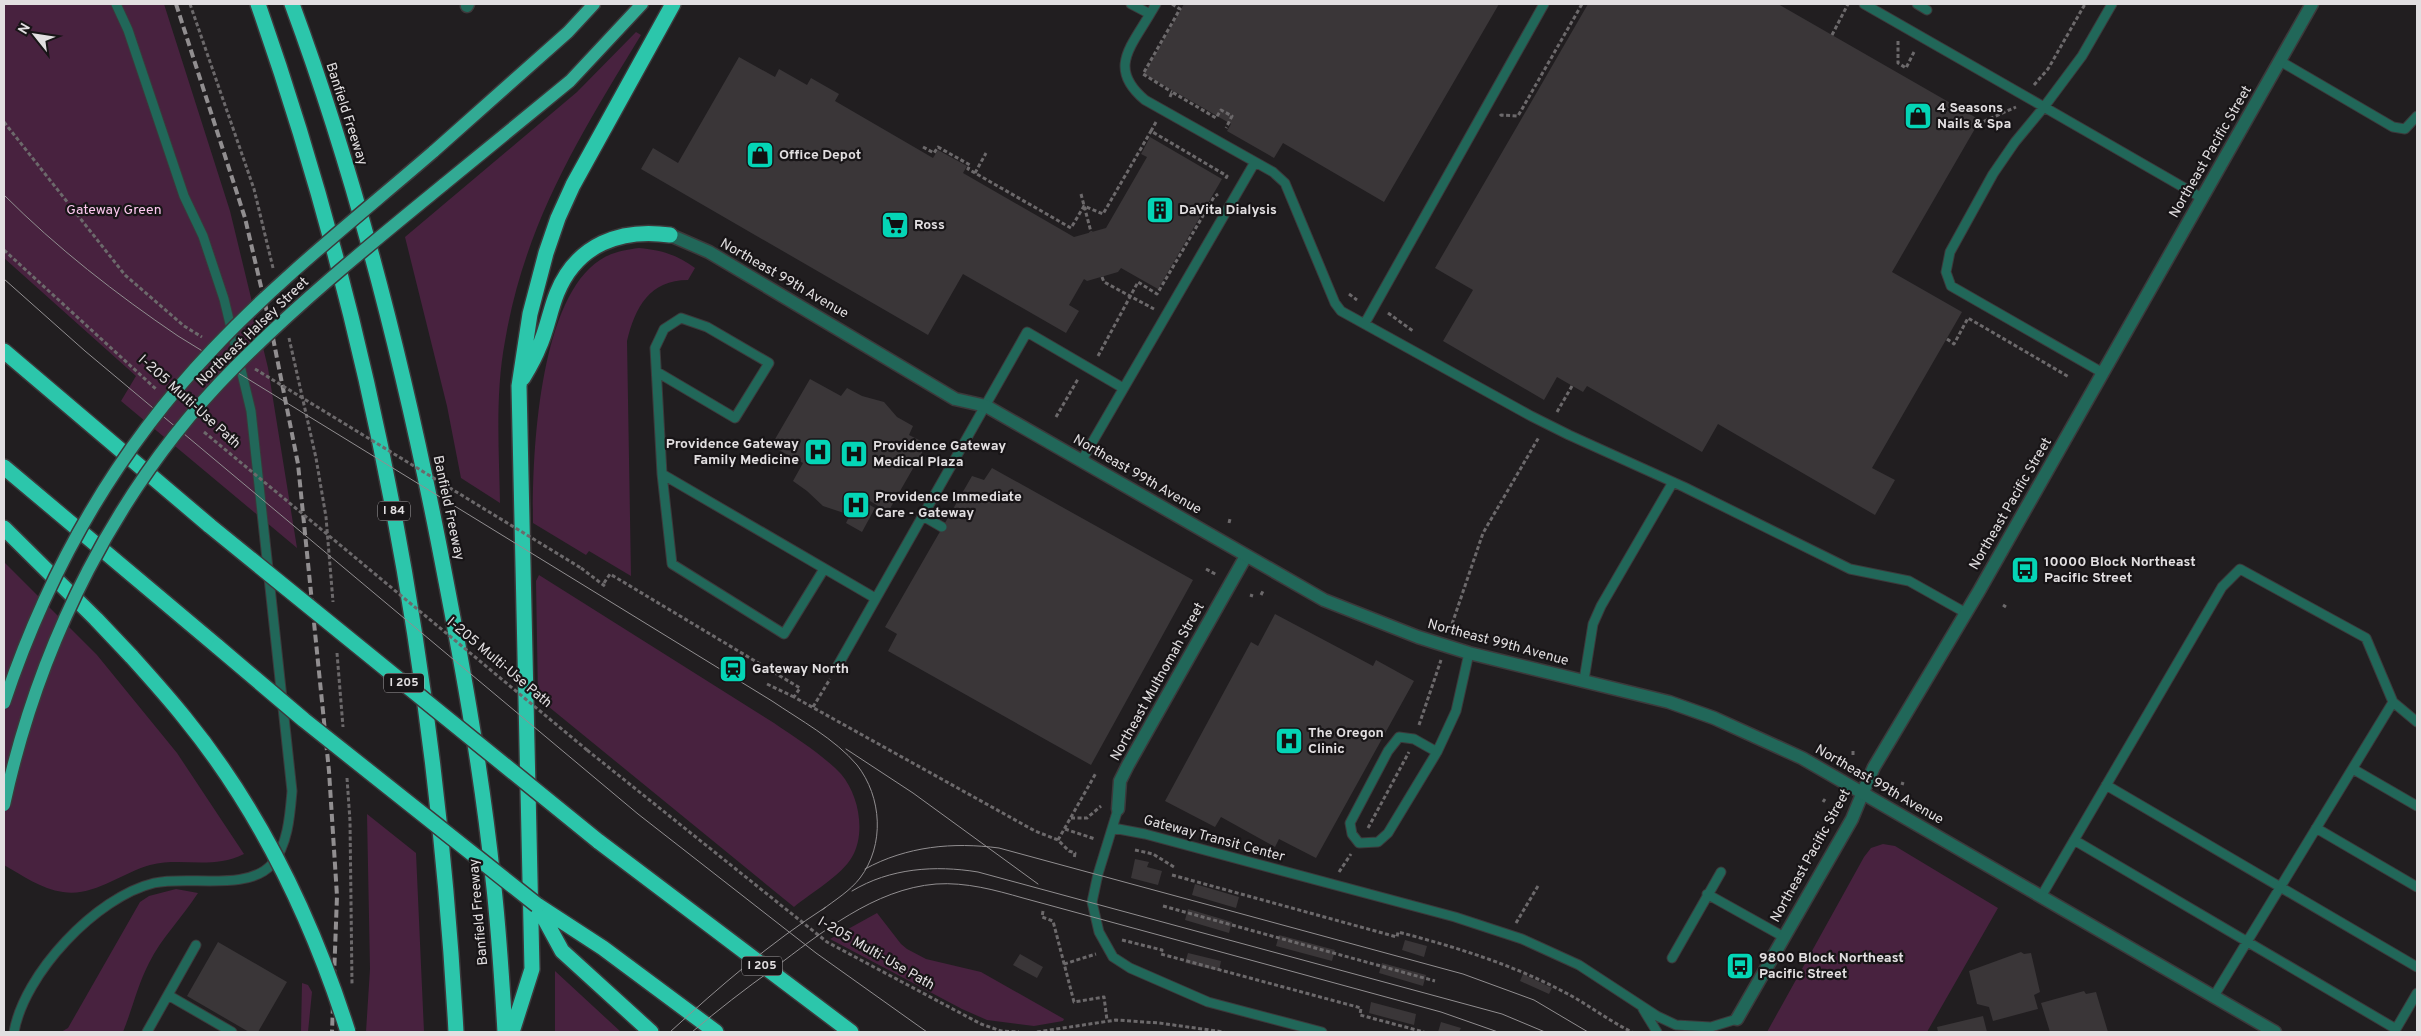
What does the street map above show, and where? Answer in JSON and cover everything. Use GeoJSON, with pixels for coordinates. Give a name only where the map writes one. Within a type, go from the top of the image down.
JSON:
{"type":"FeatureCollection","features":[{"type":"Feature","properties":{"kind":"highway","name":"I 84"},"geometry":{"type":"LineString","coordinates":[[258,4],[293,106],[336,259],[390,489],[417,646],[428,726],[446,879],[456,1032]]}},
{"type":"Feature","properties":{"kind":"highway","name":"Banfield Freeway"},"geometry":{"type":"LineString","coordinates":[[292,4],[329,113],[370,252],[427,484],[460,657],[483,801],[495,898],[505,1032]]}},
{"type":"Feature","properties":{"kind":"highway"},"geometry":{"type":"LineString","coordinates":[[512,1032],[532,969],[519,386],[530,314],[546,253],[558,218],[573,185],[673,4]]}},
{"type":"Feature","properties":{"kind":"highway"},"geometry":{"type":"LineString","coordinates":[[519,386],[540,346],[558,291],[566,275],[579,259],[596,246],[613,238],[634,233],[670,235]]}},
{"type":"Feature","properties":{"kind":"highway","name":"I 205"},"geometry":{"type":"LineString","coordinates":[[4,351],[210,526],[598,841],[851,1032]]}},
{"type":"Feature","properties":{"kind":"highway"},"geometry":{"type":"LineString","coordinates":[[4,466],[304,720],[537,905],[602,948],[716,1032]]}},
{"type":"Feature","properties":{"kind":"highway"},"geometry":{"type":"LineString","coordinates":[[4,528],[132,657],[185,718],[222,769],[261,830],[289,882],[331,980],[348,1032]]}},
{"type":"Feature","properties":{"kind":"highway"},"geometry":{"type":"LineString","coordinates":[[537,905],[562,951],[651,1032]]}},
{"type":"Feature","properties":{"kind":"main road","name":"Northeast Halsey Street"},"geometry":{"type":"LineString","coordinates":[[4,704],[32,625],[69,548],[93,507],[148,426],[180,385],[245,317],[568,32],[594,4]]}},
{"type":"Feature","properties":{"kind":"main road","name":"Northeast Halsey Street"},"geometry":{"type":"LineString","coordinates":[[4,804],[29,712],[57,636],[93,562],[142,481],[202,403],[240,362],[320,287],[570,81],[642,4]]}},
{"type":"Feature","properties":{"kind":"street","name":"Northeast Pacific Street"},"geometry":{"type":"LineString","coordinates":[[1737,1019],[1852,819],[1874,767],[1966,613],[2312,4]]}},
{"type":"Feature","properties":{"kind":"street","name":"Northeast 99th Avenue"},"geometry":{"type":"LineString","coordinates":[[670,235],[709,252],[955,399],[986,406],[1324,600],[1418,637],[1470,653],[1669,702],[1714,718],[1802,758],[1864,792],[2275,1032]]}},
{"type":"Feature","properties":{"kind":"street","name":"Northeast Multnomah Street"},"geometry":{"type":"LineString","coordinates":[[1118,809],[1120,781],[1128,765],[1246,556]]}},
{"type":"Feature","properties":{"kind":"lane"},"geometry":{"type":"LineString","coordinates":[[14,1032],[16,1020],[32,988],[59,949],[74,931],[113,900],[154,883],[201,880],[233,881],[260,873],[272,864],[282,846],[290,819],[292,791],[251,411],[224,299],[203,236],[184,196],[128,30],[116,4]]}},
{"type":"Feature","properties":{"kind":"lane"},"geometry":{"type":"LineString","coordinates":[[1131,4],[1150,14]]}},
{"type":"Feature","properties":{"kind":"lane"},"geometry":{"type":"LineString","coordinates":[[1156,4],[1126,56],[1125,70],[1127,81],[1145,100],[1273,172],[1285,183],[1335,303],[1341,311],[1531,416],[1673,482],[1850,569],[1909,581],[1966,613]]}},
{"type":"Feature","properties":{"kind":"lane"},"geometry":{"type":"LineString","coordinates":[[1365,323],[1544,4]]}},
{"type":"Feature","properties":{"kind":"lane"},"geometry":{"type":"LineString","coordinates":[[1864,4],[2202,198]]}},
{"type":"Feature","properties":{"kind":"lane"},"geometry":{"type":"LineString","coordinates":[[1917,4],[1927,10]]}},
{"type":"Feature","properties":{"kind":"lane"},"geometry":{"type":"LineString","coordinates":[[2103,373],[1951,286],[1946,272],[1950,252],[1993,174],[2015,142],[2082,56],[2112,4]]}},
{"type":"Feature","properties":{"kind":"lane"},"geometry":{"type":"LineString","coordinates":[[2280,61],[2393,127],[2405,129],[2417,116]]}},
{"type":"Feature","properties":{"kind":"lane"},"geometry":{"type":"LineString","coordinates":[[1082,460],[1254,162]]}},
{"type":"Feature","properties":{"kind":"lane"},"geometry":{"type":"LineString","coordinates":[[657,372],[735,418],[770,363],[708,327],[681,318],[664,329],[655,348],[662,474],[672,564],[784,634],[824,568]]}},
{"type":"Feature","properties":{"kind":"lane"},"geometry":{"type":"LineString","coordinates":[[837,667],[1027,332],[1123,388]]}},
{"type":"Feature","properties":{"kind":"lane"},"geometry":{"type":"LineString","coordinates":[[662,474],[875,598]]}},
{"type":"Feature","properties":{"kind":"lane"},"geometry":{"type":"LineString","coordinates":[[1584,680],[1593,624],[1601,606],[1673,482]]}},
{"type":"Feature","properties":{"kind":"lane"},"geometry":{"type":"LineString","coordinates":[[923,516],[942,527]]}},
{"type":"Feature","properties":{"kind":"lane"},"geometry":{"type":"LineString","coordinates":[[2042,895],[2222,587],[2240,569],[2366,638],[2393,702],[2417,722]]}},
{"type":"Feature","properties":{"kind":"lane"},"geometry":{"type":"LineString","coordinates":[[1437,752],[1414,739],[1400,737],[1388,752],[1350,823],[1352,834],[1359,843],[1378,842],[1388,833],[1437,752],[1456,711],[1470,653]]}},
{"type":"Feature","properties":{"kind":"lane"},"geometry":{"type":"LineString","coordinates":[[2214,996],[2393,702]]}},
{"type":"Feature","properties":{"kind":"lane"},"geometry":{"type":"LineString","coordinates":[[2353,769],[2417,806]]}},
{"type":"Feature","properties":{"kind":"lane"},"geometry":{"type":"LineString","coordinates":[[2106,785],[2417,967]]}},
{"type":"Feature","properties":{"kind":"lane","name":"Northeast Multnomah Street"},"geometry":{"type":"LineString","coordinates":[[1113,828],[1118,809]]}},
{"type":"Feature","properties":{"kind":"lane"},"geometry":{"type":"LineString","coordinates":[[1113,828],[1098,874],[1092,902],[1099,932],[1113,957],[1130,968],[1208,1002],[1322,1032]]}},
{"type":"Feature","properties":{"kind":"lane","name":"Gateway Transit Center"},"geometry":{"type":"LineString","coordinates":[[1113,828],[1171,841],[1487,926],[1522,938],[1579,965],[1641,1006],[1676,1025],[1709,1030],[1737,1019]]}},
{"type":"Feature","properties":{"kind":"lane"},"geometry":{"type":"LineString","coordinates":[[2316,828],[2417,887]]}},
{"type":"Feature","properties":{"kind":"lane"},"geometry":{"type":"LineString","coordinates":[[2074,840],[2396,1029],[2417,993]]}},
{"type":"Feature","properties":{"kind":"lane"},"geometry":{"type":"LineString","coordinates":[[1672,958],[1722,872]]}},
{"type":"Feature","properties":{"kind":"lane"},"geometry":{"type":"LineString","coordinates":[[1708,894],[1784,937]]}},
{"type":"Feature","properties":{"kind":"lane"},"geometry":{"type":"LineString","coordinates":[[147,1032],[196,945]]}},
{"type":"Feature","properties":{"kind":"lane"},"geometry":{"type":"LineString","coordinates":[[168,995],[232,1032]]}},
{"type":"Feature","properties":{"kind":"lane","name":"Gateway Transit Center"},"geometry":{"type":"LineString","coordinates":[[1641,1006],[1657,1032]]}},
{"type":"Feature","properties":{"kind":"path"},"geometry":{"type":"LineString","coordinates":[[190,4],[254,189],[275,276]]}},
{"type":"Feature","properties":{"kind":"path"},"geometry":{"type":"LineString","coordinates":[[1172,4],[1180,9],[1143,74],[1172,92]]}},
{"type":"Feature","properties":{"kind":"path"},"geometry":{"type":"LineString","coordinates":[[1500,114],[1518,116],[1582,4]]}},
{"type":"Feature","properties":{"kind":"path"},"geometry":{"type":"LineString","coordinates":[[1832,35],[1848,4]]}},
{"type":"Feature","properties":{"kind":"path"},"geometry":{"type":"LineString","coordinates":[[1978,124],[2015,108],[2048,68],[2085,4]]}},
{"type":"Feature","properties":{"kind":"path"},"geometry":{"type":"LineString","coordinates":[[1898,63],[1906,68],[1914,52]]}},
{"type":"Feature","properties":{"kind":"path"},"geometry":{"type":"LineString","coordinates":[[4,122],[125,275],[184,326],[209,342]]}},
{"type":"Feature","properties":{"kind":"path"},"geometry":{"type":"LineString","coordinates":[[1084,206],[1103,214],[1151,131]]}},
{"type":"Feature","properties":{"kind":"path"},"geometry":{"type":"LineString","coordinates":[[923,147],[934,153],[938,147],[970,165],[968,169],[1072,228],[1084,206]]}},
{"type":"Feature","properties":{"kind":"path"},"geometry":{"type":"LineString","coordinates":[[975,173],[986,153]]}},
{"type":"Feature","properties":{"kind":"path"},"geometry":{"type":"LineString","coordinates":[[1081,194],[1091,232]]}},
{"type":"Feature","properties":{"kind":"path"},"geometry":{"type":"LineString","coordinates":[[1130,296],[1138,282],[1157,294],[1214,197],[1218,195]]}},
{"type":"Feature","properties":{"kind":"path","name":"I-205 Multi-Use Path"},"geometry":{"type":"LineString","coordinates":[[4,250],[161,393]]}},
{"type":"Feature","properties":{"kind":"path"},"geometry":{"type":"LineString","coordinates":[[1102,277],[1104,282],[1165,316]]}},
{"type":"Feature","properties":{"kind":"path"},"geometry":{"type":"LineString","coordinates":[[1946,339],[1954,344],[1968,318],[2069,377]]}},
{"type":"Feature","properties":{"kind":"path"},"geometry":{"type":"LineString","coordinates":[[288,335],[325,509],[333,606]]}},
{"type":"Feature","properties":{"kind":"path"},"geometry":{"type":"LineString","coordinates":[[252,367],[581,568],[605,585],[610,574],[800,688],[794,697]]}},
{"type":"Feature","properties":{"kind":"path","name":"I-205 Multi-Use Path"},"geometry":{"type":"LineString","coordinates":[[197,426],[587,750],[827,942],[981,1024],[1002,1031],[1019,1032]]}},
{"type":"Feature","properties":{"kind":"path"},"geometry":{"type":"LineString","coordinates":[[1206,568],[1220,576]]}},
{"type":"Feature","properties":{"kind":"path"},"geometry":{"type":"LineString","coordinates":[[1261,595],[1263,590]]}},
{"type":"Feature","properties":{"kind":"path"},"geometry":{"type":"LineString","coordinates":[[336,645],[343,733]]}},
{"type":"Feature","properties":{"kind":"path"},"geometry":{"type":"LineString","coordinates":[[813,708],[837,667]]}},
{"type":"Feature","properties":{"kind":"path"},"geometry":{"type":"LineString","coordinates":[[767,684],[794,697],[1036,831],[1058,840],[1069,850],[1075,852],[1074,859]]}},
{"type":"Feature","properties":{"kind":"path"},"geometry":{"type":"LineString","coordinates":[[346,772],[350,821],[352,991]]}},
{"type":"Feature","properties":{"kind":"path"},"geometry":{"type":"LineString","coordinates":[[1058,840],[1096,773]]}},
{"type":"Feature","properties":{"kind":"path"},"geometry":{"type":"LineString","coordinates":[[1071,818],[1087,818],[1102,804]]}},
{"type":"Feature","properties":{"kind":"path"},"geometry":{"type":"LineString","coordinates":[[1172,876],[1397,937],[1398,932],[1459,948],[1513,968],[1566,993],[1632,1032]]}},
{"type":"Feature","properties":{"kind":"path"},"geometry":{"type":"LineString","coordinates":[[1516,923],[1538,886]]}},
{"type":"Feature","properties":{"kind":"path"},"geometry":{"type":"LineString","coordinates":[[1164,906],[1435,981]]}},
{"type":"Feature","properties":{"kind":"path"},"geometry":{"type":"LineString","coordinates":[[1043,911],[1042,917],[1053,921],[1074,1002],[1104,997],[1107,1020]]}},
{"type":"Feature","properties":{"kind":"path"},"geometry":{"type":"LineString","coordinates":[[1122,940],[1162,950],[1161,954],[1361,1008],[1360,1015],[1424,1032]]}},
{"type":"Feature","properties":{"kind":"path"},"geometry":{"type":"LineString","coordinates":[[1064,964],[1096,954]]}},
{"type":"Feature","properties":{"kind":"path"},"geometry":{"type":"LineString","coordinates":[[1037,1032],[1107,1020],[1159,1022],[1224,1032]]}},
{"type":"Feature","properties":{"kind":"green space","name":"Gateway Green"},"geometry":{"type":"Polygon","coordinates":[[[4,4],[164,4],[230,211],[268,368],[297,548],[121,401],[136,376],[4,258],[4,4]]]}},
{"type":"Feature","properties":{"kind":"green space"},"geometry":{"type":"Polygon","coordinates":[[[636,32],[641,35],[597,108],[558,181],[526,257],[514,298],[505,341],[500,381],[498,422],[500,503],[461,478],[447,406],[405,237],[577,92],[636,32]]]}},
{"type":"Feature","properties":{"kind":"green space"},"geometry":{"type":"Polygon","coordinates":[[[639,248],[669,254],[695,268],[688,280],[675,281],[664,285],[654,290],[646,298],[635,317],[627,341],[631,576],[589,551],[586,555],[533,523],[533,495],[537,422],[543,382],[551,344],[563,309],[579,280],[600,260],[614,253],[639,248]]]}},
{"type":"Feature","properties":{"kind":"green space"},"geometry":{"type":"Polygon","coordinates":[[[4,562],[97,655],[177,753],[244,854],[220,861],[174,862],[150,865],[97,888],[74,893],[47,888],[4,865],[4,562]]]}},
{"type":"Feature","properties":{"kind":"green space"},"geometry":{"type":"Polygon","coordinates":[[[539,575],[774,723],[834,767],[841,774],[852,792],[859,814],[859,837],[852,857],[847,864],[826,884],[794,907],[538,698],[536,581],[539,575]]]}},
{"type":"Feature","properties":{"kind":"green space"},"geometry":{"type":"Polygon","coordinates":[[[367,814],[416,853],[424,1032],[366,1032],[370,969],[367,814]]]}},
{"type":"Feature","properties":{"kind":"green space"},"geometry":{"type":"Polygon","coordinates":[[[1883,844],[1895,846],[1998,908],[1927,1032],[1767,1032],[1864,857],[1871,848],[1883,844]]]}},
{"type":"Feature","properties":{"kind":"green space"},"geometry":{"type":"Polygon","coordinates":[[[176,889],[198,893],[149,963],[123,1032],[61,1032],[68,1028],[140,902],[149,896],[176,889]]]}},
{"type":"Feature","properties":{"kind":"green space"},"geometry":{"type":"Polygon","coordinates":[[[877,913],[907,949],[926,959],[981,972],[1064,1019],[1063,1021],[1034,1026],[987,1020],[962,1009],[830,939],[877,913]]]}},
{"type":"Feature","properties":{"kind":"green space"},"geometry":{"type":"Polygon","coordinates":[[[555,971],[621,1032],[555,1032],[555,971]]]}},
{"type":"Feature","properties":{"kind":"green space"},"geometry":{"type":"Polygon","coordinates":[[[302,983],[308,985],[312,992],[308,1032],[301,1032],[302,983]]]}},
{"type":"Feature","properties":{"kind":"building"},"geometry":{"type":"Polygon","coordinates":[[[1184,4],[1499,4],[1384,202],[1283,143],[1274,158],[1227,131],[1231,124],[1144,74],[1184,4]]]}},
{"type":"Feature","properties":{"kind":"building"},"geometry":{"type":"Polygon","coordinates":[[[1588,4],[1778,4],[1980,120],[1892,272],[1962,312],[1872,468],[1895,480],[1875,515],[1718,424],[1702,452],[1587,386],[1583,392],[1557,377],[1544,400],[1443,341],[1473,290],[1435,268],[1588,4]]]}},
{"type":"Feature","properties":{"kind":"building"},"geometry":{"type":"Polygon","coordinates":[[[739,57],[775,77],[779,69],[807,85],[811,78],[839,94],[835,101],[933,158],[938,150],[967,166],[963,173],[1074,237],[1106,228],[1147,157],[1141,154],[1150,137],[1222,179],[1158,289],[1121,268],[1118,272],[1087,281],[1084,279],[1069,305],[1079,311],[1066,333],[963,274],[928,335],[641,169],[653,148],[678,163],[739,57]]]}},
{"type":"Feature","properties":{"kind":"building","name":"Providence Gateway Medical Plaza"},"geometry":{"type":"Polygon","coordinates":[[[810,379],[841,396],[847,388],[862,396],[884,402],[897,417],[913,426],[909,435],[927,444],[888,512],[870,501],[868,504],[875,508],[862,532],[846,523],[850,515],[823,506],[793,481],[803,463],[771,446],[810,379]]]}},
{"type":"Feature","properties":{"kind":"building"},"geometry":{"type":"Polygon","coordinates":[[[992,468],[1193,580],[1091,765],[888,651],[897,634],[885,627],[972,476],[984,480],[992,468]]]}},
{"type":"Feature","properties":{"kind":"building","name":"The Oregon Clinic"},"geometry":{"type":"Polygon","coordinates":[[[1275,614],[1373,666],[1376,660],[1414,681],[1316,858],[1279,839],[1275,847],[1221,817],[1215,827],[1165,801],[1251,642],[1258,646],[1275,614]]]}},
{"type":"Feature","properties":{"kind":"building"},"geometry":{"type":"Polygon","coordinates":[[[1135,859],[1149,862],[1147,867],[1162,871],[1158,885],[1131,878],[1135,859]]]}},
{"type":"Feature","properties":{"kind":"building"},"geometry":{"type":"Polygon","coordinates":[[[1195,884],[1239,897],[1236,908],[1192,895],[1195,884]]]}},
{"type":"Feature","properties":{"kind":"building"},"geometry":{"type":"Polygon","coordinates":[[[1188,909],[1232,922],[1229,933],[1185,920],[1188,909]]]}},
{"type":"Feature","properties":{"kind":"building"},"geometry":{"type":"Polygon","coordinates":[[[1279,935],[1335,950],[1332,961],[1276,946],[1279,935]]]}},
{"type":"Feature","properties":{"kind":"building"},"geometry":{"type":"Polygon","coordinates":[[[1405,940],[1427,946],[1424,957],[1402,950],[1405,940]]]}},
{"type":"Feature","properties":{"kind":"building"},"geometry":{"type":"Polygon","coordinates":[[[218,942],[287,982],[258,1032],[249,1032],[187,996],[218,942]]]}},
{"type":"Feature","properties":{"kind":"building"},"geometry":{"type":"Polygon","coordinates":[[[2021,952],[2024,954],[2031,953],[2040,992],[2034,995],[2038,1009],[1993,1021],[1989,1007],[1977,1004],[1969,971],[2021,952]]]}},
{"type":"Feature","properties":{"kind":"building"},"geometry":{"type":"Polygon","coordinates":[[[1188,953],[1221,961],[1219,971],[1185,963],[1188,953]]]}},
{"type":"Feature","properties":{"kind":"building"},"geometry":{"type":"Polygon","coordinates":[[[1020,954],[1043,967],[1037,978],[1013,965],[1020,954]]]}},
{"type":"Feature","properties":{"kind":"building"},"geometry":{"type":"Polygon","coordinates":[[[1382,963],[1426,975],[1423,986],[1379,973],[1382,963]]]}},
{"type":"Feature","properties":{"kind":"building"},"geometry":{"type":"Polygon","coordinates":[[[1523,974],[1552,988],[1549,994],[1520,981],[1523,974]]]}},
{"type":"Feature","properties":{"kind":"building"},"geometry":{"type":"Polygon","coordinates":[[[2084,991],[2086,994],[2096,992],[2108,1032],[2050,1032],[2041,1003],[2084,991]]]}},
{"type":"Feature","properties":{"kind":"building"},"geometry":{"type":"Polygon","coordinates":[[[1371,1002],[1416,1014],[1414,1025],[1369,1013],[1371,1002]]]}},
{"type":"Feature","properties":{"kind":"building"},"geometry":{"type":"Polygon","coordinates":[[[1983,1016],[1987,1032],[1938,1032],[1937,1027],[1983,1016]]]}},
{"type":"Feature","properties":{"kind":"building"},"geometry":{"type":"Polygon","coordinates":[[[1441,1022],[1461,1028],[1459,1032],[1438,1032],[1441,1022]]]}},
{"type":"Feature","properties":{"kind":"tram line"},"geometry":{"type":"LineString","coordinates":[[4,195],[24,215],[88,270],[178,336],[772,701],[817,730],[838,747],[857,765],[872,792],[876,806],[877,836],[874,851],[860,878],[847,891],[822,910]]}},
{"type":"Feature","properties":{"kind":"tram line"},"geometry":{"type":"LineString","coordinates":[[4,279],[85,351],[638,814],[816,953],[927,1032]]}},
{"type":"Feature","properties":{"kind":"tram line"},"geometry":{"type":"LineString","coordinates":[[846,749],[913,793],[1038,884]]}},
{"type":"Feature","properties":{"kind":"tram line"},"geometry":{"type":"LineString","coordinates":[[865,869],[897,855],[930,848],[947,846],[999,848],[1463,974],[1534,1000],[1588,1032]]}},
{"type":"Feature","properties":{"kind":"tram line"},"geometry":{"type":"LineString","coordinates":[[852,891],[882,877],[913,870],[946,869],[978,872],[1502,1014],[1545,1032]]}},
{"type":"Feature","properties":{"kind":"tram line"},"geometry":{"type":"LineString","coordinates":[[692,1032],[752,984],[849,915],[891,894],[936,884],[980,887],[1012,895],[1441,1012],[1498,1032]]}},
{"type":"Feature","properties":{"kind":"tram line"},"geometry":{"type":"LineString","coordinates":[[670,1032],[745,966],[785,935],[826,907]]}},
{"type":"Feature","properties":{"kind":"railway"},"geometry":{"type":"LineString","coordinates":[[176,4],[245,218],[273,338],[298,464],[329,771],[337,896],[332,1032]]}},
{"type":"Feature","properties":{"kind":"place","name":"4 Seasons Nails & Spa"},"geometry":{"type":"Point","coordinates":[1918,116]}},
{"type":"Feature","properties":{"kind":"place","name":"Office Depot"},"geometry":{"type":"Point","coordinates":[760,155]}},
{"type":"Feature","properties":{"kind":"place","name":"DaVita Dialysis"},"geometry":{"type":"Point","coordinates":[1160,210]}},
{"type":"Feature","properties":{"kind":"place","name":"Ross"},"geometry":{"type":"Point","coordinates":[895,225]}},
{"type":"Feature","properties":{"kind":"place","name":"Providence Gateway Family Medicine"},"geometry":{"type":"Point","coordinates":[818,452]}},
{"type":"Feature","properties":{"kind":"place","name":"Providence Gateway Medical Plaza"},"geometry":{"type":"Point","coordinates":[854,454]}},
{"type":"Feature","properties":{"kind":"place","name":"Providence Immediate Care - Gateway"},"geometry":{"type":"Point","coordinates":[856,505]}},
{"type":"Feature","properties":{"kind":"place","name":"10000 Block Northeast Pacific Street"},"geometry":{"type":"Point","coordinates":[2025,570]}},
{"type":"Feature","properties":{"kind":"place","name":"Gateway North"},"geometry":{"type":"Point","coordinates":[733,669]}},
{"type":"Feature","properties":{"kind":"place","name":"The Oregon Clinic"},"geometry":{"type":"Point","coordinates":[1289,741]}},
{"type":"Feature","properties":{"kind":"place","name":"9800 Block Northeast Pacific Street"},"geometry":{"type":"Point","coordinates":[1740,966]}}]}
